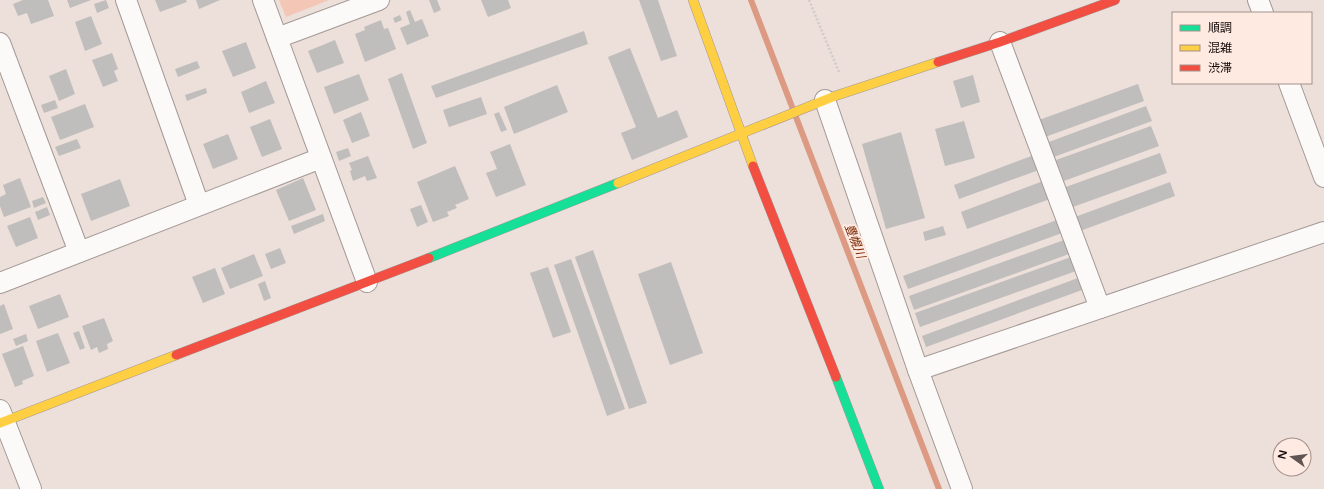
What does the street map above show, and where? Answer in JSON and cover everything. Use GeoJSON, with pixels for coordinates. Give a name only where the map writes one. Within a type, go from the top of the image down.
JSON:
{"type":"FeatureCollection","features":[{"type":"Feature","properties":{"kind":"street"},"geometry":{"type":"LineString","coordinates":[[126,0],[199,206]]}},
{"type":"Feature","properties":{"kind":"street"},"geometry":{"type":"LineString","coordinates":[[263,0],[367,282]]}},
{"type":"Feature","properties":{"kind":"street"},"geometry":{"type":"LineString","coordinates":[[277,38],[379,0]]}},
{"type":"Feature","properties":{"kind":"street"},"geometry":{"type":"LineString","coordinates":[[693,0],[741,134],[879,489]]}},
{"type":"Feature","properties":{"kind":"street"},"geometry":{"type":"LineString","coordinates":[[31,489],[1,418],[367,282],[830,98],[1000,42],[1114,0]]}},
{"type":"Feature","properties":{"kind":"street"},"geometry":{"type":"LineString","coordinates":[[1258,0],[1263,12]]}},
{"type":"Feature","properties":{"kind":"street"},"geometry":{"type":"LineString","coordinates":[[1000,42],[1100,308]]}},
{"type":"Feature","properties":{"kind":"street"},"geometry":{"type":"LineString","coordinates":[[0,43],[79,252]]}},
{"type":"Feature","properties":{"kind":"street"},"geometry":{"type":"LineString","coordinates":[[1289,84],[1324,177]]}},
{"type":"Feature","properties":{"kind":"street"},"geometry":{"type":"LineString","coordinates":[[830,98],[918,370],[962,489]]}},
{"type":"Feature","properties":{"kind":"street"},"geometry":{"type":"LineString","coordinates":[[0,283],[322,158]]}},
{"type":"Feature","properties":{"kind":"street"},"geometry":{"type":"LineString","coordinates":[[918,370],[1324,232]]}},
{"type":"Feature","properties":{"kind":"path"},"geometry":{"type":"LineString","coordinates":[[809,0],[840,75],[830,98]]}},
{"type":"Feature","properties":{"kind":"shaded area"},"geometry":{"type":"Polygon","coordinates":[[[279,0],[329,0],[286,17],[279,0]]]}},
{"type":"Feature","properties":{"kind":"building"},"geometry":{"type":"Polygon","coordinates":[[[23,0],[48,0],[54,16],[31,24],[27,13],[18,16],[13,4],[23,0]]]}},
{"type":"Feature","properties":{"kind":"building"},"geometry":{"type":"Polygon","coordinates":[[[67,0],[91,0],[70,8],[67,0]]]}},
{"type":"Feature","properties":{"kind":"building"},"geometry":{"type":"Polygon","coordinates":[[[106,0],[109,8],[97,13],[94,4],[106,0]]]}},
{"type":"Feature","properties":{"kind":"building"},"geometry":{"type":"Polygon","coordinates":[[[155,0],[186,0],[187,2],[160,12],[155,0]]]}},
{"type":"Feature","properties":{"kind":"building"},"geometry":{"type":"Polygon","coordinates":[[[196,0],[220,0],[199,9],[196,0]]]}},
{"type":"Feature","properties":{"kind":"building"},"geometry":{"type":"Polygon","coordinates":[[[429,0],[437,0],[441,10],[434,13],[429,0]]]}},
{"type":"Feature","properties":{"kind":"building"},"geometry":{"type":"Polygon","coordinates":[[[481,0],[508,0],[511,8],[488,17],[481,0]]]}},
{"type":"Feature","properties":{"kind":"building"},"geometry":{"type":"Polygon","coordinates":[[[639,0],[658,0],[677,56],[661,61],[639,0]]]}},
{"type":"Feature","properties":{"kind":"building"},"geometry":{"type":"Polygon","coordinates":[[[410,10],[415,22],[422,19],[429,36],[407,45],[400,28],[410,24],[406,12],[410,10]]]}},
{"type":"Feature","properties":{"kind":"building"},"geometry":{"type":"Polygon","coordinates":[[[400,15],[402,20],[395,23],[393,18],[400,15]]]}},
{"type":"Feature","properties":{"kind":"building"},"geometry":{"type":"Polygon","coordinates":[[[91,16],[102,44],[85,51],[75,22],[91,16]]]}},
{"type":"Feature","properties":{"kind":"building"},"geometry":{"type":"Polygon","coordinates":[[[381,20],[384,29],[388,28],[396,49],[365,62],[355,34],[365,30],[364,27],[381,20]]]}},
{"type":"Feature","properties":{"kind":"building"},"geometry":{"type":"Polygon","coordinates":[[[584,31],[588,44],[436,98],[431,86],[584,31]]]}},
{"type":"Feature","properties":{"kind":"building"},"geometry":{"type":"Polygon","coordinates":[[[335,40],[344,63],[317,73],[308,51],[335,40]]]}},
{"type":"Feature","properties":{"kind":"building"},"geometry":{"type":"Polygon","coordinates":[[[246,42],[256,68],[233,77],[222,51],[246,42]]]}},
{"type":"Feature","properties":{"kind":"building"},"geometry":{"type":"Polygon","coordinates":[[[630,48],[658,118],[677,110],[688,137],[632,160],[621,133],[636,127],[608,57],[630,48]]]}},
{"type":"Feature","properties":{"kind":"building"},"geometry":{"type":"Polygon","coordinates":[[[112,53],[118,69],[114,71],[118,81],[103,87],[92,60],[112,53]]]}},
{"type":"Feature","properties":{"kind":"building"},"geometry":{"type":"Polygon","coordinates":[[[197,61],[200,68],[178,77],[175,69],[197,61]]]}},
{"type":"Feature","properties":{"kind":"building"},"geometry":{"type":"Polygon","coordinates":[[[66,69],[75,94],[59,101],[49,76],[66,69]]]}},
{"type":"Feature","properties":{"kind":"building"},"geometry":{"type":"Polygon","coordinates":[[[402,73],[427,143],[413,149],[388,79],[402,73]]]}},
{"type":"Feature","properties":{"kind":"building"},"geometry":{"type":"Polygon","coordinates":[[[359,74],[369,100],[334,114],[324,87],[359,74]]]}},
{"type":"Feature","properties":{"kind":"building"},"geometry":{"type":"Polygon","coordinates":[[[973,75],[980,102],[961,108],[953,81],[973,75]]]}},
{"type":"Feature","properties":{"kind":"building"},"geometry":{"type":"Polygon","coordinates":[[[266,81],[275,103],[249,113],[241,92],[266,81]]]}},
{"type":"Feature","properties":{"kind":"building"},"geometry":{"type":"Polygon","coordinates":[[[1138,84],[1144,101],[1045,137],[1039,120],[1138,84]]]}},
{"type":"Feature","properties":{"kind":"building"},"geometry":{"type":"Polygon","coordinates":[[[557,85],[568,112],[514,134],[504,107],[557,85]]]}},
{"type":"Feature","properties":{"kind":"building"},"geometry":{"type":"Polygon","coordinates":[[[206,88],[207,93],[187,101],[185,95],[206,88]]]}},
{"type":"Feature","properties":{"kind":"building"},"geometry":{"type":"Polygon","coordinates":[[[481,97],[487,114],[449,127],[443,110],[481,97]]]}},
{"type":"Feature","properties":{"kind":"building"},"geometry":{"type":"Polygon","coordinates":[[[55,100],[58,108],[44,113],[41,105],[55,100]]]}},
{"type":"Feature","properties":{"kind":"building"},"geometry":{"type":"Polygon","coordinates":[[[85,104],[94,127],[60,140],[51,117],[85,104]]]}},
{"type":"Feature","properties":{"kind":"building"},"geometry":{"type":"Polygon","coordinates":[[[1146,106],[1152,121],[1051,158],[1046,143],[1146,106]]]}},
{"type":"Feature","properties":{"kind":"building"},"geometry":{"type":"Polygon","coordinates":[[[361,112],[370,136],[352,143],[343,120],[361,112]]]}},
{"type":"Feature","properties":{"kind":"building"},"geometry":{"type":"Polygon","coordinates":[[[499,112],[507,130],[501,132],[494,114],[499,112]]]}},
{"type":"Feature","properties":{"kind":"building"},"geometry":{"type":"Polygon","coordinates":[[[270,119],[282,149],[262,157],[250,127],[270,119]]]}},
{"type":"Feature","properties":{"kind":"building"},"geometry":{"type":"Polygon","coordinates":[[[964,121],[975,158],[945,166],[935,129],[964,121]]]}},
{"type":"Feature","properties":{"kind":"building"},"geometry":{"type":"Polygon","coordinates":[[[1151,126],[1159,146],[1064,181],[1056,160],[1151,126]]]}},
{"type":"Feature","properties":{"kind":"building"},"geometry":{"type":"Polygon","coordinates":[[[901,132],[925,218],[886,229],[862,144],[901,132]]]}},
{"type":"Feature","properties":{"kind":"building"},"geometry":{"type":"Polygon","coordinates":[[[228,134],[238,159],[213,169],[203,144],[228,134]]]}},
{"type":"Feature","properties":{"kind":"building"},"geometry":{"type":"Polygon","coordinates":[[[77,139],[81,148],[59,156],[55,147],[77,139]]]}},
{"type":"Feature","properties":{"kind":"building"},"geometry":{"type":"Polygon","coordinates":[[[510,144],[526,185],[496,197],[486,173],[497,169],[490,152],[510,144]]]}},
{"type":"Feature","properties":{"kind":"building"},"geometry":{"type":"Polygon","coordinates":[[[348,148],[351,156],[339,161],[336,152],[348,148]]]}},
{"type":"Feature","properties":{"kind":"building"},"geometry":{"type":"Polygon","coordinates":[[[1160,153],[1167,173],[1070,208],[1063,188],[1160,153]]]}},
{"type":"Feature","properties":{"kind":"building"},"geometry":{"type":"Polygon","coordinates":[[[1034,155],[1039,170],[959,199],[954,185],[1034,155]]]}},
{"type":"Feature","properties":{"kind":"building"},"geometry":{"type":"Polygon","coordinates":[[[368,156],[377,178],[367,181],[365,176],[353,181],[350,171],[352,170],[349,163],[368,156]]]}},
{"type":"Feature","properties":{"kind":"building"},"geometry":{"type":"Polygon","coordinates":[[[455,166],[469,199],[455,205],[457,208],[447,212],[449,216],[433,222],[417,182],[455,166]]]}},
{"type":"Feature","properties":{"kind":"building"},"geometry":{"type":"Polygon","coordinates":[[[20,178],[31,207],[4,217],[0,206],[0,197],[6,194],[3,185],[20,178]]]}},
{"type":"Feature","properties":{"kind":"building"},"geometry":{"type":"Polygon","coordinates":[[[303,178],[316,210],[289,221],[276,190],[303,178]]]}},
{"type":"Feature","properties":{"kind":"building"},"geometry":{"type":"Polygon","coordinates":[[[120,179],[130,206],[91,221],[81,194],[120,179]]]}},
{"type":"Feature","properties":{"kind":"building"},"geometry":{"type":"Polygon","coordinates":[[[1043,181],[1050,199],[967,229],[961,212],[1043,181]]]}},
{"type":"Feature","properties":{"kind":"building"},"geometry":{"type":"Polygon","coordinates":[[[1170,182],[1175,196],[1080,231],[1075,217],[1170,182]]]}},
{"type":"Feature","properties":{"kind":"building"},"geometry":{"type":"Polygon","coordinates":[[[43,197],[46,203],[34,208],[32,201],[43,197]]]}},
{"type":"Feature","properties":{"kind":"building"},"geometry":{"type":"Polygon","coordinates":[[[421,205],[428,222],[417,227],[410,209],[421,205]]]}},
{"type":"Feature","properties":{"kind":"building"},"geometry":{"type":"Polygon","coordinates":[[[47,207],[50,215],[38,220],[35,212],[47,207]]]}},
{"type":"Feature","properties":{"kind":"building"},"geometry":{"type":"Polygon","coordinates":[[[323,214],[325,221],[294,234],[291,226],[323,214]]]}},
{"type":"Feature","properties":{"kind":"building"},"geometry":{"type":"Polygon","coordinates":[[[30,217],[38,238],[16,247],[7,226],[30,217]]]}},
{"type":"Feature","properties":{"kind":"building"},"geometry":{"type":"Polygon","coordinates":[[[1057,220],[1062,233],[908,289],[903,276],[1057,220]]]}},
{"type":"Feature","properties":{"kind":"building"},"geometry":{"type":"Polygon","coordinates":[[[943,226],[946,235],[925,241],[923,232],[943,226]]]}},
{"type":"Feature","properties":{"kind":"building"},"geometry":{"type":"Polygon","coordinates":[[[1064,240],[1069,254],[914,310],[909,296],[1064,240]]]}},
{"type":"Feature","properties":{"kind":"building"},"geometry":{"type":"Polygon","coordinates":[[[280,248],[286,263],[271,269],[265,254],[280,248]]]}},
{"type":"Feature","properties":{"kind":"building"},"geometry":{"type":"Polygon","coordinates":[[[593,250],[647,403],[629,409],[575,257],[593,250]]]}},
{"type":"Feature","properties":{"kind":"building"},"geometry":{"type":"Polygon","coordinates":[[[254,254],[263,276],[230,289],[221,268],[254,254]]]}},
{"type":"Feature","properties":{"kind":"building"},"geometry":{"type":"Polygon","coordinates":[[[1071,257],[1076,271],[920,327],[915,313],[1071,257]]]}},
{"type":"Feature","properties":{"kind":"building"},"geometry":{"type":"Polygon","coordinates":[[[571,259],[625,409],[607,416],[554,265],[571,259]]]}},
{"type":"Feature","properties":{"kind":"building"},"geometry":{"type":"Polygon","coordinates":[[[671,262],[703,353],[670,365],[638,274],[671,262]]]}},
{"type":"Feature","properties":{"kind":"building"},"geometry":{"type":"Polygon","coordinates":[[[548,267],[571,332],[553,338],[530,273],[548,267]]]}},
{"type":"Feature","properties":{"kind":"building"},"geometry":{"type":"Polygon","coordinates":[[[215,268],[225,294],[203,303],[192,277],[215,268]]]}},
{"type":"Feature","properties":{"kind":"building"},"geometry":{"type":"Polygon","coordinates":[[[1078,278],[1082,290],[926,347],[922,336],[1078,278]]]}},
{"type":"Feature","properties":{"kind":"building"},"geometry":{"type":"Polygon","coordinates":[[[265,281],[271,298],[264,301],[258,284],[265,281]]]}},
{"type":"Feature","properties":{"kind":"building"},"geometry":{"type":"Polygon","coordinates":[[[60,294],[69,317],[38,329],[29,306],[60,294]]]}},
{"type":"Feature","properties":{"kind":"building"},"geometry":{"type":"Polygon","coordinates":[[[4,304],[13,329],[0,334],[0,306],[4,304]]]}},
{"type":"Feature","properties":{"kind":"building"},"geometry":{"type":"Polygon","coordinates":[[[104,318],[113,341],[107,344],[108,349],[99,353],[97,347],[91,350],[82,326],[104,318]]]}},
{"type":"Feature","properties":{"kind":"building"},"geometry":{"type":"Polygon","coordinates":[[[79,331],[85,348],[80,350],[73,333],[79,331]]]}},
{"type":"Feature","properties":{"kind":"building"},"geometry":{"type":"Polygon","coordinates":[[[58,333],[70,363],[47,372],[36,341],[58,333]]]}},
{"type":"Feature","properties":{"kind":"building"},"geometry":{"type":"Polygon","coordinates":[[[26,334],[28,341],[16,346],[13,339],[26,334]]]}},
{"type":"Feature","properties":{"kind":"building"},"geometry":{"type":"Polygon","coordinates":[[[23,346],[34,376],[22,381],[23,384],[15,387],[2,354],[23,346]]]}},
{"type":"Feature","properties":{"kind":"waterway","name":"豊幌川"},"geometry":{"type":"LineString","coordinates":[[751,0],[939,489]]}},
{"type":"Feature","properties":{"kind":"traffic: fast"},"geometry":{"type":"LineString","coordinates":[[429,258],[618,183]]}},
{"type":"Feature","properties":{"kind":"traffic: fast"},"geometry":{"type":"LineString","coordinates":[[836,377],[879,489]]}},
{"type":"Feature","properties":{"kind":"traffic: slow"},"geometry":{"type":"LineString","coordinates":[[693,0],[753,166]]}},
{"type":"Feature","properties":{"kind":"traffic: slow"},"geometry":{"type":"LineString","coordinates":[[618,183],[835,96],[938,62]]}},
{"type":"Feature","properties":{"kind":"traffic: slow"},"geometry":{"type":"LineString","coordinates":[[0,423],[176,355]]}},
{"type":"Feature","properties":{"kind":"traffic: jam"},"geometry":{"type":"LineString","coordinates":[[938,62],[1000,42],[1115,0]]}},
{"type":"Feature","properties":{"kind":"traffic: jam"},"geometry":{"type":"LineString","coordinates":[[753,166],[836,377]]}},
{"type":"Feature","properties":{"kind":"traffic: jam"},"geometry":{"type":"LineString","coordinates":[[176,355],[429,258]]}}]}
